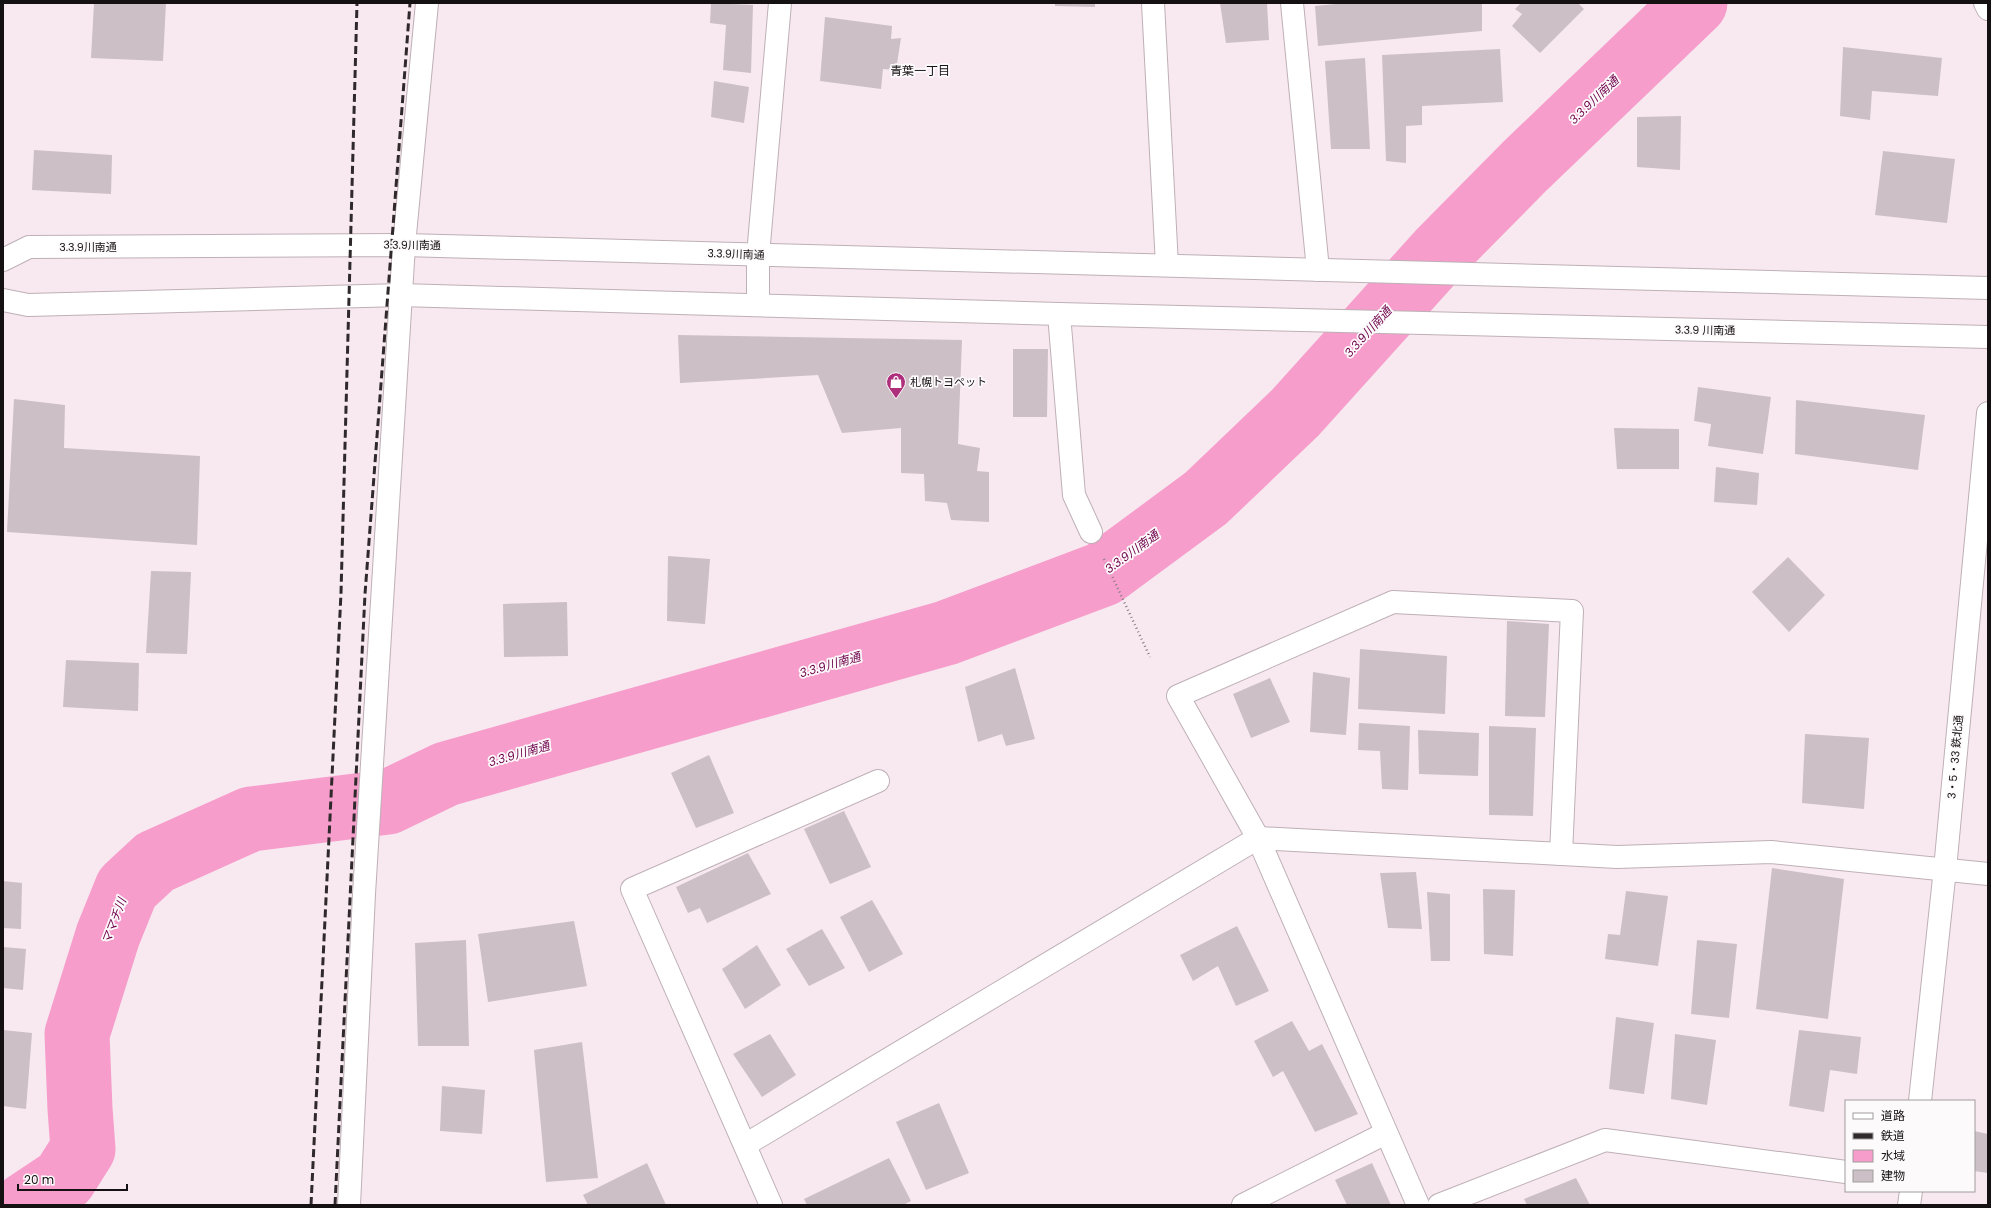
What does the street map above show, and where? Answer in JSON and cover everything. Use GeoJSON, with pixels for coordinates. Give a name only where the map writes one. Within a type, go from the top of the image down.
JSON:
{"type":"FeatureCollection","features":[{"type":"Feature","properties":{"kind":"street"},"geometry":{"type":"LineString","coordinates":[[349,1205],[364,894],[404,245],[427,3]]}},
{"type":"Feature","properties":{"kind":"street"},"geometry":{"type":"LineString","coordinates":[[758,305],[758,255],[780,3]]}},
{"type":"Feature","properties":{"kind":"street"},"geometry":{"type":"LineString","coordinates":[[1153,3],[1167,265]]}},
{"type":"Feature","properties":{"kind":"street"},"geometry":{"type":"LineString","coordinates":[[1292,3],[1318,270]]}},
{"type":"Feature","properties":{"kind":"street"},"geometry":{"type":"LineString","coordinates":[[1985,3],[1988,9]]}},
{"type":"Feature","properties":{"kind":"street","name":"3.3.9川南通"},"geometry":{"type":"LineString","coordinates":[[3,260],[29,247],[404,245],[1988,288]]}},
{"type":"Feature","properties":{"kind":"street"},"geometry":{"type":"LineString","coordinates":[[3,300],[28,305],[401,295],[1059,314],[1074,495],[1091,532]]}},
{"type":"Feature","properties":{"kind":"street","name":"3.3.9 川南通"},"geometry":{"type":"LineString","coordinates":[[1059,314],[1988,337]]}},
{"type":"Feature","properties":{"kind":"street","name":"3・5・33 鉄北通"},"geometry":{"type":"LineString","coordinates":[[1920,1100],[1945,869],[1988,413]]}},
{"type":"Feature","properties":{"kind":"street"},"geometry":{"type":"LineString","coordinates":[[1418,1205],[1258,838],[1178,696],[1393,602],[1572,611],[1561,854]]}},
{"type":"Feature","properties":{"kind":"street"},"geometry":{"type":"LineString","coordinates":[[771,1205],[632,889],[878,781]]}},
{"type":"Feature","properties":{"kind":"street"},"geometry":{"type":"LineString","coordinates":[[745,1145],[1258,838],[1617,857],[1772,852],[1988,874]]}},
{"type":"Feature","properties":{"kind":"street"},"geometry":{"type":"LineString","coordinates":[[1243,1205],[1386,1133]]}},
{"type":"Feature","properties":{"kind":"street"},"geometry":{"type":"LineString","coordinates":[[1439,1205],[1605,1140],[1845,1172]]}},
{"type":"Feature","properties":{"kind":"street"},"geometry":{"type":"LineString","coordinates":[[1909,1205],[1910,1192]]}},
{"type":"Feature","properties":{"kind":"path"},"geometry":{"type":"LineString","coordinates":[[1091,532],[1150,657]]}},
{"type":"Feature","properties":{"kind":"water"},"geometry":{"type":"Polygon","coordinates":[[[1663,3],[1728,3],[1541,178],[1508,162],[1624,35],[1663,3]]]}},
{"type":"Feature","properties":{"kind":"building"},"geometry":{"type":"Polygon","coordinates":[[[94,3],[166,3],[163,61],[91,58],[94,3]]]}},
{"type":"Feature","properties":{"kind":"building"},"geometry":{"type":"Polygon","coordinates":[[[711,3],[753,5],[751,73],[723,70],[726,25],[710,23],[711,3]]]}},
{"type":"Feature","properties":{"kind":"building"},"geometry":{"type":"Polygon","coordinates":[[[1055,3],[1095,3],[1095,7],[1055,6],[1055,3]]]}},
{"type":"Feature","properties":{"kind":"building"},"geometry":{"type":"Polygon","coordinates":[[[1220,3],[1267,3],[1269,40],[1226,43],[1220,3]]]}},
{"type":"Feature","properties":{"kind":"building"},"geometry":{"type":"Polygon","coordinates":[[[1346,3],[1482,3],[1482,31],[1318,46],[1315,6],[1346,3]]]}},
{"type":"Feature","properties":{"kind":"building"},"geometry":{"type":"Polygon","coordinates":[[[1521,3],[1578,3],[1584,9],[1540,53],[1512,26],[1522,14],[1515,9],[1521,3]]]}},
{"type":"Feature","properties":{"kind":"building"},"geometry":{"type":"Polygon","coordinates":[[[825,17],[892,26],[891,39],[901,38],[896,70],[883,69],[881,89],[820,81],[825,17]]]}},
{"type":"Feature","properties":{"kind":"building"},"geometry":{"type":"Polygon","coordinates":[[[1843,47],[1942,58],[1938,96],[1872,91],[1870,120],[1840,116],[1843,47]]]}},
{"type":"Feature","properties":{"kind":"building"},"geometry":{"type":"Polygon","coordinates":[[[1500,49],[1503,102],[1422,106],[1422,125],[1406,126],[1406,163],[1386,161],[1382,55],[1500,49]]]}},
{"type":"Feature","properties":{"kind":"building"},"geometry":{"type":"Polygon","coordinates":[[[1365,58],[1370,149],[1331,149],[1325,61],[1365,58]]]}},
{"type":"Feature","properties":{"kind":"building"},"geometry":{"type":"Polygon","coordinates":[[[714,81],[749,87],[744,123],[711,117],[714,81]]]}},
{"type":"Feature","properties":{"kind":"building"},"geometry":{"type":"Polygon","coordinates":[[[1681,116],[1680,170],[1637,167],[1637,117],[1681,116]]]}},
{"type":"Feature","properties":{"kind":"building"},"geometry":{"type":"Polygon","coordinates":[[[34,150],[112,155],[111,194],[32,190],[34,150]]]}},
{"type":"Feature","properties":{"kind":"building"},"geometry":{"type":"Polygon","coordinates":[[[1883,151],[1955,159],[1947,223],[1875,215],[1883,151]]]}},
{"type":"Feature","properties":{"kind":"building"},"geometry":{"type":"Polygon","coordinates":[[[678,335],[962,340],[958,444],[980,448],[977,471],[989,472],[989,522],[951,520],[947,503],[925,501],[924,474],[901,473],[901,428],[842,433],[818,375],[680,383],[678,335]]]}},
{"type":"Feature","properties":{"kind":"building"},"geometry":{"type":"Polygon","coordinates":[[[1013,349],[1048,349],[1047,417],[1013,417],[1013,349]]]}},
{"type":"Feature","properties":{"kind":"building"},"geometry":{"type":"Polygon","coordinates":[[[1698,387],[1771,397],[1763,454],[1708,446],[1711,424],[1694,421],[1698,387]]]}},
{"type":"Feature","properties":{"kind":"building"},"geometry":{"type":"Polygon","coordinates":[[[14,399],[65,405],[64,448],[200,456],[197,545],[7,532],[14,399]]]}},
{"type":"Feature","properties":{"kind":"building"},"geometry":{"type":"Polygon","coordinates":[[[1796,400],[1925,415],[1918,470],[1795,454],[1796,400]]]}},
{"type":"Feature","properties":{"kind":"building"},"geometry":{"type":"Polygon","coordinates":[[[1614,428],[1679,429],[1679,469],[1617,469],[1614,428]]]}},
{"type":"Feature","properties":{"kind":"building"},"geometry":{"type":"Polygon","coordinates":[[[1716,467],[1759,473],[1757,505],[1714,502],[1716,467]]]}},
{"type":"Feature","properties":{"kind":"building"},"geometry":{"type":"Polygon","coordinates":[[[668,556],[710,559],[705,624],[667,621],[668,556]]]}},
{"type":"Feature","properties":{"kind":"building"},"geometry":{"type":"Polygon","coordinates":[[[1788,557],[1825,595],[1789,632],[1752,592],[1788,557]]]}},
{"type":"Feature","properties":{"kind":"building"},"geometry":{"type":"Polygon","coordinates":[[[151,571],[191,572],[187,654],[146,653],[151,571]]]}},
{"type":"Feature","properties":{"kind":"building"},"geometry":{"type":"Polygon","coordinates":[[[567,602],[568,656],[504,657],[503,604],[567,602]]]}},
{"type":"Feature","properties":{"kind":"building"},"geometry":{"type":"Polygon","coordinates":[[[1507,621],[1549,624],[1545,717],[1505,716],[1507,621]]]}},
{"type":"Feature","properties":{"kind":"building"},"geometry":{"type":"Polygon","coordinates":[[[1360,649],[1447,656],[1445,714],[1358,709],[1360,649]]]}},
{"type":"Feature","properties":{"kind":"building"},"geometry":{"type":"Polygon","coordinates":[[[66,660],[139,663],[138,711],[63,707],[66,660]]]}},
{"type":"Feature","properties":{"kind":"building"},"geometry":{"type":"Polygon","coordinates":[[[1015,668],[1035,739],[1006,746],[1002,734],[978,742],[965,687],[1015,668]]]}},
{"type":"Feature","properties":{"kind":"building"},"geometry":{"type":"Polygon","coordinates":[[[1313,672],[1350,678],[1346,735],[1310,732],[1313,672]]]}},
{"type":"Feature","properties":{"kind":"building"},"geometry":{"type":"Polygon","coordinates":[[[1270,678],[1290,722],[1251,738],[1233,694],[1270,678]]]}},
{"type":"Feature","properties":{"kind":"building"},"geometry":{"type":"Polygon","coordinates":[[[1359,723],[1410,726],[1408,790],[1382,789],[1380,751],[1358,750],[1359,723]]]}},
{"type":"Feature","properties":{"kind":"building"},"geometry":{"type":"Polygon","coordinates":[[[1489,726],[1536,728],[1533,816],[1489,815],[1489,726]]]}},
{"type":"Feature","properties":{"kind":"building"},"geometry":{"type":"Polygon","coordinates":[[[1418,730],[1479,733],[1478,776],[1419,774],[1418,730]]]}},
{"type":"Feature","properties":{"kind":"building"},"geometry":{"type":"Polygon","coordinates":[[[1805,734],[1869,738],[1864,809],[1802,803],[1805,734]]]}},
{"type":"Feature","properties":{"kind":"building"},"geometry":{"type":"Polygon","coordinates":[[[709,755],[734,813],[696,828],[671,773],[709,755]]]}},
{"type":"Feature","properties":{"kind":"building"},"geometry":{"type":"Polygon","coordinates":[[[844,811],[871,867],[830,884],[804,829],[844,811]]]}},
{"type":"Feature","properties":{"kind":"building"},"geometry":{"type":"Polygon","coordinates":[[[748,853],[771,894],[707,923],[700,908],[688,913],[676,887],[748,853]]]}},
{"type":"Feature","properties":{"kind":"building"},"geometry":{"type":"Polygon","coordinates":[[[1772,868],[1844,879],[1828,1019],[1756,1009],[1772,868]]]}},
{"type":"Feature","properties":{"kind":"building"},"geometry":{"type":"Polygon","coordinates":[[[1416,872],[1422,929],[1388,928],[1380,873],[1416,872]]]}},
{"type":"Feature","properties":{"kind":"building"},"geometry":{"type":"Polygon","coordinates":[[[3,881],[22,883],[21,929],[3,928],[3,881]]]}},
{"type":"Feature","properties":{"kind":"building"},"geometry":{"type":"Polygon","coordinates":[[[1483,889],[1515,890],[1513,956],[1484,954],[1483,889]]]}},
{"type":"Feature","properties":{"kind":"building"},"geometry":{"type":"Polygon","coordinates":[[[1626,891],[1668,896],[1658,966],[1605,959],[1608,934],[1620,935],[1626,891]]]}},
{"type":"Feature","properties":{"kind":"building"},"geometry":{"type":"Polygon","coordinates":[[[1427,892],[1450,894],[1450,961],[1431,961],[1427,892]]]}},
{"type":"Feature","properties":{"kind":"building"},"geometry":{"type":"Polygon","coordinates":[[[872,900],[903,954],[869,972],[840,917],[872,900]]]}},
{"type":"Feature","properties":{"kind":"building"},"geometry":{"type":"Polygon","coordinates":[[[574,921],[587,986],[488,1002],[478,934],[574,921]]]}},
{"type":"Feature","properties":{"kind":"building"},"geometry":{"type":"Polygon","coordinates":[[[1237,926],[1269,991],[1236,1006],[1218,966],[1193,981],[1180,955],[1237,926]]]}},
{"type":"Feature","properties":{"kind":"building"},"geometry":{"type":"Polygon","coordinates":[[[822,929],[845,968],[809,986],[786,949],[822,929]]]}},
{"type":"Feature","properties":{"kind":"building"},"geometry":{"type":"Polygon","coordinates":[[[466,940],[469,1046],[418,1046],[415,943],[466,940]]]}},
{"type":"Feature","properties":{"kind":"building"},"geometry":{"type":"Polygon","coordinates":[[[1697,940],[1737,944],[1729,1018],[1691,1014],[1697,940]]]}},
{"type":"Feature","properties":{"kind":"building"},"geometry":{"type":"Polygon","coordinates":[[[757,945],[781,985],[745,1009],[722,969],[757,945]]]}},
{"type":"Feature","properties":{"kind":"building"},"geometry":{"type":"Polygon","coordinates":[[[3,947],[26,949],[23,990],[3,988],[3,947]]]}},
{"type":"Feature","properties":{"kind":"building"},"geometry":{"type":"Polygon","coordinates":[[[1616,1017],[1654,1023],[1644,1094],[1609,1089],[1616,1017]]]}},
{"type":"Feature","properties":{"kind":"building"},"geometry":{"type":"Polygon","coordinates":[[[1292,1021],[1309,1051],[1322,1044],[1358,1114],[1315,1132],[1283,1071],[1273,1077],[1254,1041],[1292,1021]]]}},
{"type":"Feature","properties":{"kind":"building"},"geometry":{"type":"Polygon","coordinates":[[[3,1030],[32,1033],[26,1109],[3,1106],[3,1030]]]}},
{"type":"Feature","properties":{"kind":"building"},"geometry":{"type":"Polygon","coordinates":[[[1799,1030],[1861,1037],[1857,1074],[1830,1070],[1824,1112],[1789,1106],[1799,1030]]]}},
{"type":"Feature","properties":{"kind":"building"},"geometry":{"type":"Polygon","coordinates":[[[770,1034],[796,1075],[762,1097],[733,1054],[770,1034]]]}},
{"type":"Feature","properties":{"kind":"building"},"geometry":{"type":"Polygon","coordinates":[[[1675,1034],[1716,1040],[1707,1105],[1671,1099],[1675,1034]]]}},
{"type":"Feature","properties":{"kind":"building"},"geometry":{"type":"Polygon","coordinates":[[[582,1042],[598,1178],[546,1182],[534,1050],[582,1042]]]}},
{"type":"Feature","properties":{"kind":"building"},"geometry":{"type":"Polygon","coordinates":[[[442,1086],[485,1090],[482,1134],[440,1131],[442,1086]]]}},
{"type":"Feature","properties":{"kind":"building"},"geometry":{"type":"Polygon","coordinates":[[[939,1103],[969,1173],[926,1190],[896,1122],[939,1103]]]}},
{"type":"Feature","properties":{"kind":"building"},"geometry":{"type":"Polygon","coordinates":[[[1975,1131],[1988,1134],[1988,1173],[1975,1171],[1975,1131]]]}},
{"type":"Feature","properties":{"kind":"building"},"geometry":{"type":"Polygon","coordinates":[[[889,1158],[911,1201],[903,1205],[807,1205],[804,1199],[889,1158]]]}},
{"type":"Feature","properties":{"kind":"building"},"geometry":{"type":"Polygon","coordinates":[[[647,1163],[666,1205],[588,1205],[583,1195],[647,1163]]]}},
{"type":"Feature","properties":{"kind":"building"},"geometry":{"type":"Polygon","coordinates":[[[1372,1163],[1391,1205],[1347,1205],[1335,1180],[1372,1163]]]}},
{"type":"Feature","properties":{"kind":"building"},"geometry":{"type":"Polygon","coordinates":[[[1576,1178],[1590,1205],[1527,1205],[1524,1199],[1576,1178]]]}},
{"type":"Feature","properties":{"kind":"waterway","name":"3.3.9川南通"},"geometry":{"type":"LineString","coordinates":[[25,1205],[64,1179],[83,1149],[77,1034],[108,935],[127,888],[155,862],[251,819],[388,802],[446,774],[946,633],[1103,574],[1206,498],[1295,413],[1441,251],[1525,166],[1695,3]]}},
{"type":"Feature","properties":{"kind":"railway"},"geometry":{"type":"LineString","coordinates":[[311,1205],[341,593],[357,3]]}},
{"type":"Feature","properties":{"kind":"railway"},"geometry":{"type":"LineString","coordinates":[[335,1205],[365,594],[410,3]]}},
{"type":"Feature","properties":{"kind":"place","name":"札幌トヨペット"},"geometry":{"type":"Point","coordinates":[896,399]}},
{"type":"Feature","properties":{"kind":"district","name":"青葉一丁目"},"geometry":{"type":"Point","coordinates":[920,71]}},
{"type":"Feature","properties":{"kind":"water label","name":"ママチ川"},"geometry":{"type":"Point","coordinates":[114,921]}}]}
